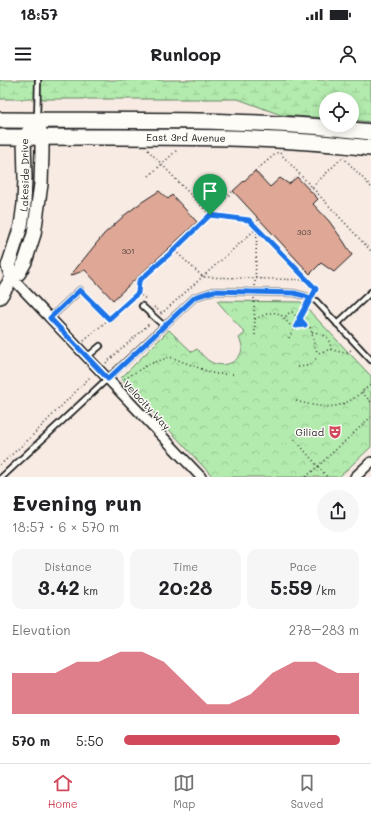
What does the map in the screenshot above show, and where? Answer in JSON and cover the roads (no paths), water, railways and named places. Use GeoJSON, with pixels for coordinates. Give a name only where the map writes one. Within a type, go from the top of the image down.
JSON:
{"type":"FeatureCollection","features":[{"type":"Feature","properties":{"kind":"main road","name":"East 3rd Avenue"},"geometry":{"type":"LineString","coordinates":[[0,120],[248,122],[296,124],[371,132]]}},
{"type":"Feature","properties":{"kind":"main road","name":"East 3rd Avenue"},"geometry":{"type":"LineString","coordinates":[[0,137],[247,138],[279,146],[344,151],[371,148]]}},
{"type":"Feature","properties":{"kind":"street","name":"Lakeside Drive"},"geometry":{"type":"LineString","coordinates":[[12,278],[8,266],[21,226],[24,204],[24,137],[37,120]]}},
{"type":"Feature","properties":{"kind":"street","name":"Lakeside Drive"},"geometry":{"type":"LineString","coordinates":[[0,297],[12,278],[19,273],[25,262],[34,234],[41,184],[42,138],[37,120]]}},
{"type":"Feature","properties":{"kind":"street","name":"Velocity Way"},"geometry":{"type":"LineString","coordinates":[[12,278],[201,477]]}},
{"type":"Feature","properties":{"kind":"street"},"geometry":{"type":"LineString","coordinates":[[355,477],[371,462]]}},
{"type":"Feature","properties":{"kind":"lane"},"geometry":{"type":"LineString","coordinates":[[37,120],[38,80]]}},
{"type":"Feature","properties":{"kind":"lane"},"geometry":{"type":"LineString","coordinates":[[50,318],[80,290]]}},
{"type":"Feature","properties":{"kind":"lane"},"geometry":{"type":"LineString","coordinates":[[2,477],[195,297],[214,291],[294,293],[305,296],[316,301],[371,360]]}},
{"type":"Feature","properties":{"kind":"lane"},"geometry":{"type":"LineString","coordinates":[[337,324],[371,292]]}},
{"type":"Feature","properties":{"kind":"lane"},"geometry":{"type":"LineString","coordinates":[[142,306],[164,326]]}},
{"type":"Feature","properties":{"kind":"lane"},"geometry":{"type":"LineString","coordinates":[[87,357],[100,346]]}},
{"type":"Feature","properties":{"kind":"place","name":"Giliad"},"geometry":{"type":"Point","coordinates":[335,432]}}]}
